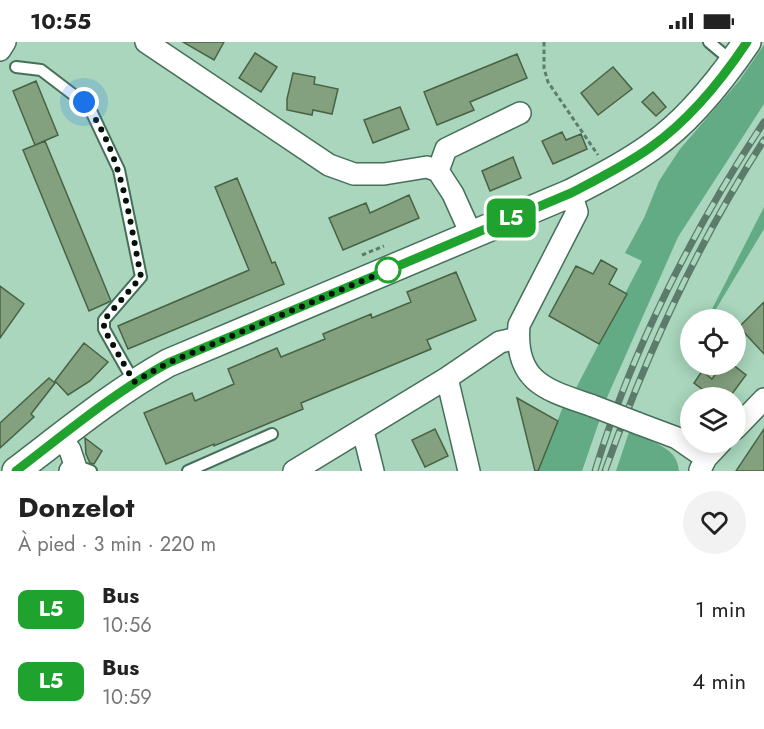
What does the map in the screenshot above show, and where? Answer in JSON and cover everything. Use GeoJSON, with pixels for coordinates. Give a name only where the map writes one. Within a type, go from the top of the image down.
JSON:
{"type":"FeatureCollection","features":[{"type":"Feature","properties":{"kind":"street"},"geometry":{"type":"LineString","coordinates":[[0,50],[5,42]]}},
{"type":"Feature","properties":{"kind":"street"},"geometry":{"type":"LineString","coordinates":[[146,42],[329,165],[354,174],[384,174],[427,166],[438,171],[453,194],[471,234]]}},
{"type":"Feature","properties":{"kind":"street"},"geometry":{"type":"LineString","coordinates":[[16,471],[134,382],[168,363],[571,193],[610,174],[653,146],[685,117],[708,94],[740,52]]}},
{"type":"Feature","properties":{"kind":"street"},"geometry":{"type":"LineString","coordinates":[[438,171],[446,149],[520,113]]}},
{"type":"Feature","properties":{"kind":"street"},"geometry":{"type":"LineString","coordinates":[[571,193],[577,212],[519,325],[520,355],[526,369],[542,387],[677,438],[703,465],[713,453]]}},
{"type":"Feature","properties":{"kind":"street"},"geometry":{"type":"LineString","coordinates":[[294,471],[363,431],[500,342],[518,338]]}},
{"type":"Feature","properties":{"kind":"street"},"geometry":{"type":"LineString","coordinates":[[447,378],[469,471]]}},
{"type":"Feature","properties":{"kind":"street"},"geometry":{"type":"LineString","coordinates":[[746,418],[764,399]]}},
{"type":"Feature","properties":{"kind":"street"},"geometry":{"type":"LineString","coordinates":[[363,431],[374,471]]}},
{"type":"Feature","properties":{"kind":"street"},"geometry":{"type":"LineString","coordinates":[[60,437],[70,450],[79,469]]}},
{"type":"Feature","properties":{"kind":"lane"},"geometry":{"type":"LineString","coordinates":[[709,42],[740,52]]}},
{"type":"Feature","properties":{"kind":"lane"},"geometry":{"type":"LineString","coordinates":[[16,67],[41,70],[84,102],[92,113],[119,170],[141,277],[104,320],[104,329],[134,382]]}},
{"type":"Feature","properties":{"kind":"lane"},"geometry":{"type":"LineString","coordinates":[[188,471],[272,434]]}},
{"type":"Feature","properties":{"kind":"path"},"geometry":{"type":"LineString","coordinates":[[544,42],[544,68],[548,82],[610,174]]}},
{"type":"Feature","properties":{"kind":"green space"},"geometry":{"type":"Polygon","coordinates":[[[764,45],[764,104],[678,237],[605,402],[575,390],[642,261],[625,253],[644,218],[659,181],[680,149],[739,81],[764,45]]]}},
{"type":"Feature","properties":{"kind":"green space"},"geometry":{"type":"Polygon","coordinates":[[[764,207],[764,229],[716,309],[712,309],[764,207]]]}},
{"type":"Feature","properties":{"kind":"green space"},"geometry":{"type":"Polygon","coordinates":[[[565,407],[600,419],[582,471],[538,471],[562,409],[565,407]]]}},
{"type":"Feature","properties":{"kind":"green space"},"geometry":{"type":"Polygon","coordinates":[[[631,426],[651,435],[652,441],[670,452],[676,460],[679,471],[616,471],[631,426]]]}},
{"type":"Feature","properties":{"kind":"building"},"geometry":{"type":"Polygon","coordinates":[[[183,42],[224,42],[214,60],[183,42]]]}},
{"type":"Feature","properties":{"kind":"building"},"geometry":{"type":"Polygon","coordinates":[[[255,53],[277,67],[261,92],[239,78],[255,53]]]}},
{"type":"Feature","properties":{"kind":"building"},"geometry":{"type":"Polygon","coordinates":[[[517,54],[527,78],[470,102],[474,110],[437,125],[424,92],[517,54]]]}},
{"type":"Feature","properties":{"kind":"building"},"geometry":{"type":"Polygon","coordinates":[[[613,67],[632,89],[598,115],[581,93],[613,67]]]}},
{"type":"Feature","properties":{"kind":"building"},"geometry":{"type":"Polygon","coordinates":[[[293,73],[315,77],[314,84],[338,89],[332,114],[313,110],[312,115],[287,110],[293,73]]]}},
{"type":"Feature","properties":{"kind":"building"},"geometry":{"type":"Polygon","coordinates":[[[36,81],[58,135],[35,145],[13,91],[36,81]]]}},
{"type":"Feature","properties":{"kind":"building"},"geometry":{"type":"Polygon","coordinates":[[[653,92],[666,107],[656,116],[642,102],[653,92]]]}},
{"type":"Feature","properties":{"kind":"building"},"geometry":{"type":"Polygon","coordinates":[[[400,107],[409,129],[373,143],[364,120],[400,107]]]}},
{"type":"Feature","properties":{"kind":"building"},"geometry":{"type":"Polygon","coordinates":[[[562,132],[566,140],[581,134],[587,149],[553,164],[542,141],[562,132]]]}},
{"type":"Feature","properties":{"kind":"building"},"geometry":{"type":"Polygon","coordinates":[[[45,141],[111,301],[89,311],[23,150],[45,141]]]}},
{"type":"Feature","properties":{"kind":"building"},"geometry":{"type":"Polygon","coordinates":[[[513,157],[521,178],[490,191],[482,171],[513,157]]]}},
{"type":"Feature","properties":{"kind":"building"},"geometry":{"type":"Polygon","coordinates":[[[237,178],[272,263],[275,262],[284,284],[128,349],[118,326],[249,270],[215,187],[237,178]]]}},
{"type":"Feature","properties":{"kind":"building"},"geometry":{"type":"Polygon","coordinates":[[[409,195],[419,218],[343,250],[329,218],[366,203],[370,213],[409,195]]]}},
{"type":"Feature","properties":{"kind":"building"},"geometry":{"type":"Polygon","coordinates":[[[601,260],[617,269],[609,284],[627,294],[599,344],[549,316],[576,266],[593,274],[601,260]]]}},
{"type":"Feature","properties":{"kind":"building"},"geometry":{"type":"Polygon","coordinates":[[[456,272],[476,320],[427,340],[431,349],[301,403],[303,409],[166,464],[144,413],[192,393],[195,401],[234,384],[228,369],[277,348],[281,357],[325,339],[323,334],[371,314],[372,318],[411,302],[407,292],[456,272]]]}},
{"type":"Feature","properties":{"kind":"building"},"geometry":{"type":"Polygon","coordinates":[[[0,286],[24,304],[0,338],[0,286]]]}},
{"type":"Feature","properties":{"kind":"building"},"geometry":{"type":"Polygon","coordinates":[[[764,302],[764,354],[746,335],[746,320],[764,302]]]}},
{"type":"Feature","properties":{"kind":"building"},"geometry":{"type":"Polygon","coordinates":[[[84,343],[108,362],[90,381],[68,395],[55,381],[84,343]]]}},
{"type":"Feature","properties":{"kind":"building"},"geometry":{"type":"Polygon","coordinates":[[[699,375],[707,375],[712,379],[715,375],[746,375],[737,387],[699,387],[694,383],[699,375]]]}},
{"type":"Feature","properties":{"kind":"building"},"geometry":{"type":"Polygon","coordinates":[[[49,378],[55,383],[31,414],[34,417],[0,448],[0,423],[49,378]]]}},
{"type":"Feature","properties":{"kind":"building"},"geometry":{"type":"Polygon","coordinates":[[[517,398],[558,421],[538,471],[535,471],[517,398]]]}},
{"type":"Feature","properties":{"kind":"building"},"geometry":{"type":"Polygon","coordinates":[[[435,429],[448,456],[425,467],[412,440],[435,429]]]}},
{"type":"Feature","properties":{"kind":"building"},"geometry":{"type":"Polygon","coordinates":[[[764,429],[764,471],[736,471],[764,429]]]}},
{"type":"Feature","properties":{"kind":"building"},"geometry":{"type":"Polygon","coordinates":[[[85,438],[102,451],[94,464],[90,463],[86,454],[85,438]]]}},
{"type":"Feature","properties":{"kind":"railway"},"geometry":{"type":"LineString","coordinates":[[595,471],[627,380],[667,290],[713,204],[764,122]]}},
{"type":"Feature","properties":{"kind":"railway"},"geometry":{"type":"LineString","coordinates":[[605,471],[638,385],[675,301],[717,219],[764,140]]}},
{"type":"Feature","properties":{"kind":"bus line","name":"L5"},"geometry":{"type":"LineString","coordinates":[[16,471],[108,400],[168,363],[571,193],[610,174],[653,146],[685,117],[708,94],[747,42]]}},
{"type":"Feature","properties":{"kind":"route"},"geometry":{"type":"LineString","coordinates":[[84,102],[92,113],[119,170],[141,277],[104,320],[104,329],[134,382],[168,363],[388,270]]}}]}
